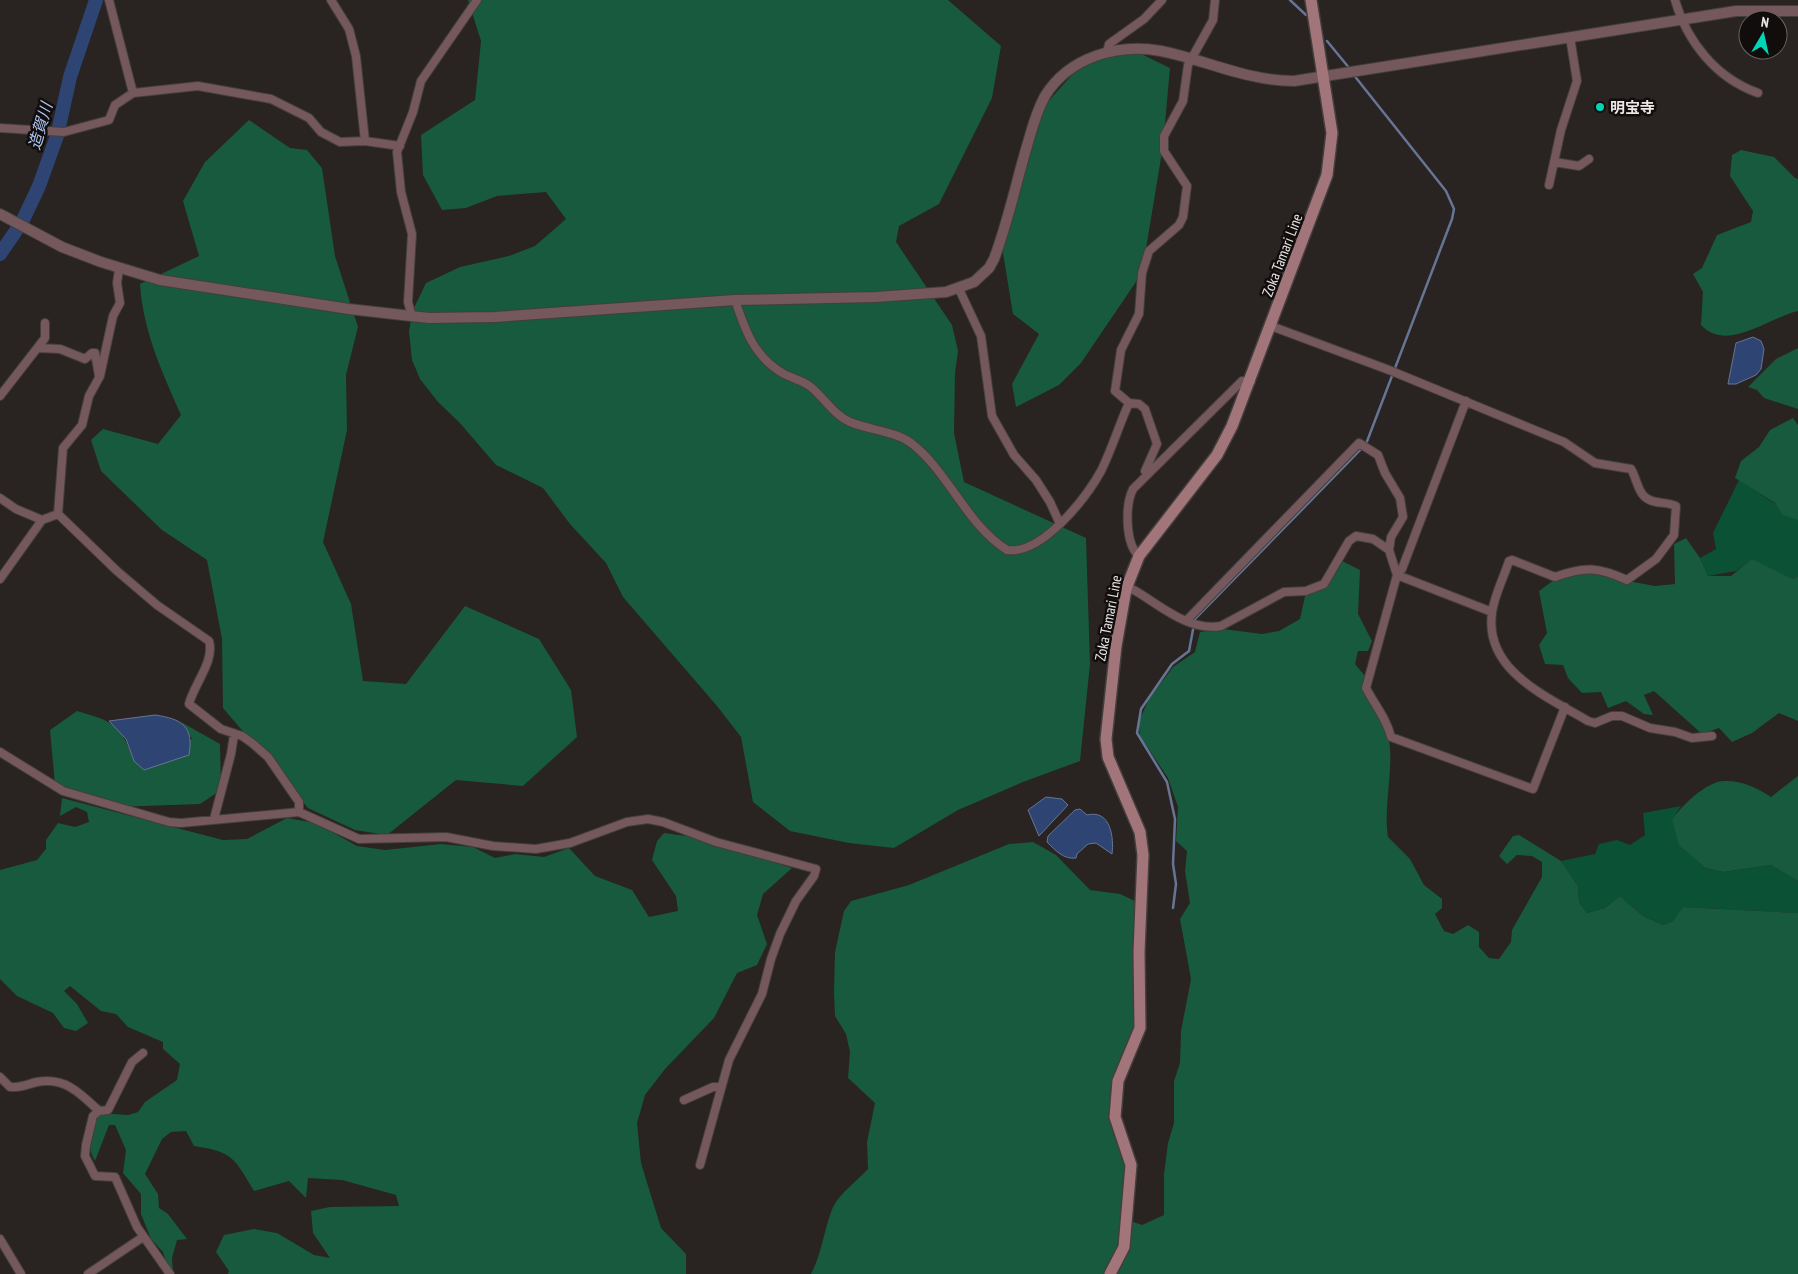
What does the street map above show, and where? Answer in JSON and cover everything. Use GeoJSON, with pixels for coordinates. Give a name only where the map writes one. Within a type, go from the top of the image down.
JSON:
{"type":"FeatureCollection","features":[{"type":"Feature","properties":{"kind":"main road","name":"Zoka Tamari Line"},"geometry":{"type":"LineString","coordinates":[[1110,1274],[1124,1247],[1131,1165],[1115,1117],[1118,1081],[1140,1028],[1139,952],[1143,855],[1140,832],[1108,757],[1106,739],[1116,646],[1126,589],[1138,556],[1217,455],[1232,426],[1251,381],[1328,175],[1332,133],[1312,0]]}},
{"type":"Feature","properties":{"kind":"street"},"geometry":{"type":"LineString","coordinates":[[109,0],[132,93]]}},
{"type":"Feature","properties":{"kind":"street"},"geometry":{"type":"LineString","coordinates":[[331,0],[349,29],[356,56],[365,141]]}},
{"type":"Feature","properties":{"kind":"street"},"geometry":{"type":"LineString","coordinates":[[412,317],[408,302],[412,234],[401,192],[397,152],[413,112],[421,80],[477,0]]}},
{"type":"Feature","properties":{"kind":"street"},"geometry":{"type":"LineString","coordinates":[[1106,52],[1109,44],[1144,19],[1162,0]]}},
{"type":"Feature","properties":{"kind":"street"},"geometry":{"type":"LineString","coordinates":[[1147,473],[1145,470],[1146,466],[1157,444],[1145,409],[1139,404],[1130,403],[1115,391],[1121,350],[1139,314],[1142,273],[1149,251],[1179,225],[1187,194],[1187,186],[1168,159],[1163,146],[1164,136],[1183,101],[1191,59],[1213,20],[1215,0]]}},
{"type":"Feature","properties":{"kind":"street"},"geometry":{"type":"LineString","coordinates":[[1675,0],[1681,19],[1705,56],[1733,82],[1758,93]]}},
{"type":"Feature","properties":{"kind":"street"},"geometry":{"type":"LineString","coordinates":[[3,216],[62,247],[119,269],[160,280],[216,290],[412,317],[494,317],[735,300],[876,297],[959,289],[982,276],[994,259],[1034,122],[1046,96],[1061,77],[1077,65],[1106,52],[1143,49],[1278,81],[1324,76],[1681,19],[1754,10],[1798,11]]}},
{"type":"Feature","properties":{"kind":"street"},"geometry":{"type":"LineString","coordinates":[[1549,185],[1561,130],[1577,81],[1570,37]]}},
{"type":"Feature","properties":{"kind":"street"},"geometry":{"type":"LineString","coordinates":[[0,128],[64,132],[108,120],[115,105],[132,93],[198,86],[271,99],[309,118],[321,132],[340,142],[365,141],[400,146]]}},
{"type":"Feature","properties":{"kind":"street"},"geometry":{"type":"LineString","coordinates":[[1554,162],[1579,166],[1588,159]]}},
{"type":"Feature","properties":{"kind":"street"},"geometry":{"type":"LineString","coordinates":[[58,514],[63,448],[82,425],[89,396],[100,376],[113,316],[120,303],[117,283],[119,269]]}},
{"type":"Feature","properties":{"kind":"street"},"geometry":{"type":"LineString","coordinates":[[959,289],[981,336],[992,416],[1014,455],[1036,480],[1050,502],[1060,524]]}},
{"type":"Feature","properties":{"kind":"street"},"geometry":{"type":"LineString","coordinates":[[735,300],[746,335],[756,351],[783,373],[809,385],[839,416],[848,421],[902,438],[911,443],[927,458],[984,531],[1007,550],[1022,549],[1042,539],[1060,524],[1081,501],[1101,470],[1130,403]]}},
{"type":"Feature","properties":{"kind":"street"},"geometry":{"type":"LineString","coordinates":[[0,396],[39,348],[45,338],[45,323]]}},
{"type":"Feature","properties":{"kind":"street"},"geometry":{"type":"LineString","coordinates":[[1270,326],[1466,401],[1564,442],[1595,463],[1631,469],[1643,495],[1659,503],[1676,506],[1674,535],[1656,559],[1627,580],[1604,570],[1592,568],[1572,571],[1555,577],[1512,560],[1509,561],[1492,612],[1494,640],[1511,670],[1520,681],[1595,723],[1616,715],[1631,719],[1650,728],[1675,732],[1692,738],[1712,736]]}},
{"type":"Feature","properties":{"kind":"street"},"geometry":{"type":"LineString","coordinates":[[39,348],[60,349],[85,359],[94,353],[100,376]]}},
{"type":"Feature","properties":{"kind":"street"},"geometry":{"type":"LineString","coordinates":[[1138,556],[1133,551],[1127,512],[1128,500],[1133,490],[1147,473],[1242,381],[1251,381]]}},
{"type":"Feature","properties":{"kind":"street"},"geometry":{"type":"LineString","coordinates":[[1466,401],[1402,569],[1397,575],[1366,688],[1375,706],[1385,719],[1391,737],[1534,789],[1565,707]]}},
{"type":"Feature","properties":{"kind":"street"},"geometry":{"type":"LineString","coordinates":[[1186,621],[1359,442],[1378,455],[1385,473],[1400,498],[1402,517],[1391,537],[1389,550],[1397,575]]}},
{"type":"Feature","properties":{"kind":"street"},"geometry":{"type":"LineString","coordinates":[[0,498],[16,509],[42,520]]}},
{"type":"Feature","properties":{"kind":"street"},"geometry":{"type":"LineString","coordinates":[[0,580],[42,520],[58,514]]}},
{"type":"Feature","properties":{"kind":"street"},"geometry":{"type":"LineString","coordinates":[[58,514],[117,571],[158,605],[209,641],[212,650],[189,704],[221,730],[242,736],[268,757],[299,802],[299,812]]}},
{"type":"Feature","properties":{"kind":"street"},"geometry":{"type":"LineString","coordinates":[[1126,589],[1134,590],[1186,621],[1200,626],[1221,626],[1284,592],[1306,591],[1324,584],[1349,540],[1356,536],[1373,539],[1389,550]]}},
{"type":"Feature","properties":{"kind":"street"},"geometry":{"type":"LineString","coordinates":[[1397,575],[1492,612]]}},
{"type":"Feature","properties":{"kind":"street"},"geometry":{"type":"LineString","coordinates":[[214,819],[232,754],[234,735]]}},
{"type":"Feature","properties":{"kind":"street"},"geometry":{"type":"LineString","coordinates":[[0,752],[63,791],[168,822],[181,823],[299,812],[359,839],[446,837],[493,846],[536,849],[570,843],[627,822],[648,819],[663,822],[716,842],[816,869],[814,876],[796,901],[780,934],[762,994],[736,1044],[720,1086],[700,1164]]}},
{"type":"Feature","properties":{"kind":"street"},"geometry":{"type":"LineString","coordinates":[[143,1053],[132,1062],[108,1110],[99,1111],[93,1116],[86,1144],[87,1162],[95,1176],[115,1177],[143,1237],[170,1274]]}},
{"type":"Feature","properties":{"kind":"street"},"geometry":{"type":"LineString","coordinates":[[0,1077],[10,1087],[49,1081],[66,1084],[75,1088],[99,1111]]}},
{"type":"Feature","properties":{"kind":"street"},"geometry":{"type":"LineString","coordinates":[[684,1100],[713,1087],[720,1086]]}},
{"type":"Feature","properties":{"kind":"street"},"geometry":{"type":"LineString","coordinates":[[88,1274],[143,1237]]}},
{"type":"Feature","properties":{"kind":"street"},"geometry":{"type":"LineString","coordinates":[[0,1239],[21,1274]]}},
{"type":"Feature","properties":{"kind":"green space"},"geometry":{"type":"Polygon","coordinates":[[[468,0],[948,0],[1001,46],[992,98],[939,204],[899,226],[896,242],[952,325],[958,351],[955,373],[954,433],[964,482],[1086,538],[1090,664],[1080,761],[1023,782],[958,810],[894,848],[849,843],[790,831],[753,802],[741,737],[717,706],[623,597],[606,563],[570,524],[543,488],[496,465],[459,422],[438,402],[420,379],[412,360],[409,332],[412,312],[426,283],[460,267],[509,256],[535,246],[566,219],[546,192],[497,196],[466,208],[442,210],[423,175],[421,135],[475,100],[481,41],[468,0]]]}},
{"type":"Feature","properties":{"kind":"green space"},"geometry":{"type":"Polygon","coordinates":[[[1131,49],[1170,68],[1163,146],[1142,273],[1081,363],[1059,385],[1016,407],[1012,384],[1039,334],[1013,314],[1001,241],[1038,113],[1085,60],[1131,49]]]}},
{"type":"Feature","properties":{"kind":"green space"},"geometry":{"type":"Polygon","coordinates":[[[249,120],[290,148],[307,150],[322,168],[335,256],[358,327],[346,375],[347,430],[323,542],[351,604],[363,681],[406,684],[465,606],[539,639],[571,690],[577,737],[523,786],[456,780],[387,835],[355,830],[308,808],[223,708],[222,639],[207,560],[162,530],[101,471],[91,440],[103,429],[158,444],[181,415],[154,351],[145,318],[140,284],[199,256],[183,201],[205,162],[249,120]]]}},
{"type":"Feature","properties":{"kind":"green space"},"geometry":{"type":"Polygon","coordinates":[[[1741,150],[1774,157],[1798,179],[1798,311],[1748,331],[1723,336],[1711,333],[1701,325],[1703,292],[1693,274],[1702,268],[1717,235],[1751,222],[1753,211],[1730,176],[1732,155],[1741,150]]]}},
{"type":"Feature","properties":{"kind":"green space"},"geometry":{"type":"Polygon","coordinates":[[[1798,348],[1798,409],[1764,398],[1757,390],[1748,387],[1776,359],[1798,348]]]}},
{"type":"Feature","properties":{"kind":"green space"},"geometry":{"type":"Polygon","coordinates":[[[1793,418],[1798,425],[1798,520],[1783,515],[1775,503],[1735,478],[1741,461],[1759,447],[1770,430],[1793,418]]]}},
{"type":"Feature","properties":{"kind":"green space"},"geometry":{"type":"Polygon","coordinates":[[[1739,480],[1798,519],[1798,576],[1793,579],[1752,560],[1736,571],[1708,576],[1700,558],[1716,549],[1713,533],[1739,480]]]}},
{"type":"Feature","properties":{"kind":"green space"},"geometry":{"type":"Polygon","coordinates":[[[1686,538],[1700,558],[1708,576],[1731,576],[1752,559],[1793,579],[1798,576],[1798,721],[1779,713],[1752,733],[1732,742],[1719,728],[1702,734],[1654,691],[1644,695],[1653,715],[1644,714],[1626,701],[1608,708],[1601,692],[1582,693],[1568,678],[1563,665],[1545,664],[1539,645],[1547,633],[1539,591],[1554,580],[1591,570],[1628,581],[1655,586],[1675,584],[1674,544],[1686,538]]]}},
{"type":"Feature","properties":{"kind":"green space"},"geometry":{"type":"Polygon","coordinates":[[[1342,561],[1360,570],[1358,614],[1372,641],[1368,651],[1358,651],[1355,664],[1365,676],[1366,694],[1383,723],[1389,740],[1388,837],[1410,859],[1424,885],[1442,899],[1442,908],[1435,914],[1444,931],[1453,934],[1468,925],[1479,932],[1479,947],[1489,958],[1499,959],[1511,942],[1512,930],[1542,877],[1542,862],[1532,856],[1517,855],[1507,864],[1499,856],[1513,836],[1519,835],[1561,861],[1578,886],[1579,902],[1587,913],[1605,908],[1620,896],[1643,916],[1663,925],[1673,921],[1683,907],[1798,913],[1798,1274],[1113,1274],[1128,1220],[1142,1225],[1164,1215],[1164,1174],[1168,1143],[1174,1123],[1174,1081],[1180,1063],[1181,1031],[1191,979],[1180,919],[1190,903],[1185,871],[1187,851],[1176,841],[1178,807],[1168,778],[1140,736],[1138,723],[1149,699],[1173,667],[1195,652],[1200,632],[1223,629],[1262,634],[1279,631],[1300,619],[1305,596],[1327,583],[1335,574],[1342,561]]]}},
{"type":"Feature","properties":{"kind":"green space"},"geometry":{"type":"Polygon","coordinates":[[[77,711],[100,718],[120,731],[134,761],[192,739],[181,722],[220,744],[221,790],[200,804],[115,807],[55,785],[50,730],[77,711]]]}},
{"type":"Feature","properties":{"kind":"green space"},"geometry":{"type":"Polygon","coordinates":[[[1798,776],[1798,881],[1771,865],[1723,872],[1706,868],[1679,845],[1672,820],[1688,802],[1710,785],[1724,781],[1742,783],[1771,797],[1798,776]]]}},
{"type":"Feature","properties":{"kind":"green space"},"geometry":{"type":"Polygon","coordinates":[[[62,798],[223,840],[247,839],[287,818],[316,823],[357,846],[385,850],[441,844],[473,847],[495,858],[515,854],[544,857],[569,848],[595,876],[632,890],[649,917],[678,911],[676,896],[652,860],[657,841],[664,833],[694,837],[792,868],[763,894],[757,915],[767,944],[757,965],[737,973],[714,1018],[665,1069],[645,1095],[637,1123],[641,1163],[661,1228],[686,1254],[686,1274],[228,1274],[229,1271],[216,1252],[224,1235],[254,1229],[277,1233],[314,1255],[330,1258],[313,1233],[311,1211],[330,1207],[399,1206],[396,1195],[342,1180],[308,1178],[306,1198],[289,1181],[254,1191],[232,1158],[217,1151],[194,1146],[186,1131],[171,1132],[162,1139],[145,1174],[158,1194],[159,1208],[168,1214],[187,1239],[177,1240],[172,1258],[173,1273],[168,1268],[163,1252],[151,1239],[141,1214],[141,1194],[123,1173],[126,1150],[115,1125],[109,1125],[95,1161],[89,1142],[98,1113],[128,1115],[138,1112],[145,1102],[177,1080],[180,1064],[163,1049],[163,1042],[128,1027],[116,1014],[101,1011],[70,986],[64,991],[77,1004],[88,1023],[76,1031],[64,1028],[53,1013],[17,996],[0,979],[0,870],[37,860],[46,849],[46,840],[58,823],[75,827],[89,822],[87,812],[76,807],[60,816],[62,798]]]}},
{"type":"Feature","properties":{"kind":"green space"},"geometry":{"type":"Polygon","coordinates":[[[1681,806],[1672,820],[1706,868],[1723,872],[1771,865],[1798,881],[1798,913],[1684,907],[1673,921],[1663,925],[1643,916],[1620,896],[1605,908],[1587,913],[1579,902],[1578,886],[1561,861],[1595,854],[1599,844],[1617,840],[1630,845],[1645,835],[1643,813],[1681,806]]]}},
{"type":"Feature","properties":{"kind":"green space"},"geometry":{"type":"Polygon","coordinates":[[[1033,842],[1056,855],[1090,890],[1120,894],[1135,901],[1137,909],[1136,1027],[1114,1080],[1127,1165],[1120,1246],[1106,1274],[811,1274],[818,1258],[833,1207],[868,1169],[867,1142],[875,1103],[848,1078],[850,1052],[846,1034],[835,1016],[835,952],[844,911],[851,901],[909,885],[1009,844],[1033,842]]]}},
{"type":"Feature","properties":{"kind":"water"},"geometry":{"type":"Polygon","coordinates":[[[1753,337],[1761,341],[1764,349],[1761,369],[1756,375],[1736,384],[1728,384],[1736,343],[1753,337]]]}},
{"type":"Feature","properties":{"kind":"water"},"geometry":{"type":"Polygon","coordinates":[[[155,715],[172,719],[184,726],[190,737],[189,755],[144,770],[134,761],[126,739],[109,721],[155,715]]]}},
{"type":"Feature","properties":{"kind":"water"},"geometry":{"type":"Polygon","coordinates":[[[1046,797],[1062,799],[1068,805],[1039,836],[1028,810],[1046,797]]]}},
{"type":"Feature","properties":{"kind":"water"},"geometry":{"type":"Polygon","coordinates":[[[1080,809],[1087,815],[1095,814],[1106,820],[1111,833],[1112,854],[1096,843],[1088,844],[1077,854],[1076,858],[1072,858],[1060,854],[1047,842],[1048,836],[1075,810],[1080,809]]]}},
{"type":"Feature","properties":{"kind":"waterway","name":"造賀川"},"geometry":{"type":"LineString","coordinates":[[0,254],[22,222],[39,186],[57,136],[70,77],[96,0]]}},
{"type":"Feature","properties":{"kind":"waterway"},"geometry":{"type":"LineString","coordinates":[[1290,0],[1306,15]]}},
{"type":"Feature","properties":{"kind":"waterway"},"geometry":{"type":"LineString","coordinates":[[1327,41],[1350,69]]}},
{"type":"Feature","properties":{"kind":"waterway"},"geometry":{"type":"LineString","coordinates":[[1173,908],[1176,884],[1173,864],[1175,819],[1167,782],[1137,733],[1141,709],[1172,664],[1189,651],[1195,619],[1366,444],[1452,219],[1454,209],[1446,191],[1353,74]]}},
{"type":"Feature","properties":{"kind":"place","name":"明宝寺"},"geometry":{"type":"Point","coordinates":[1600,107]}}]}
